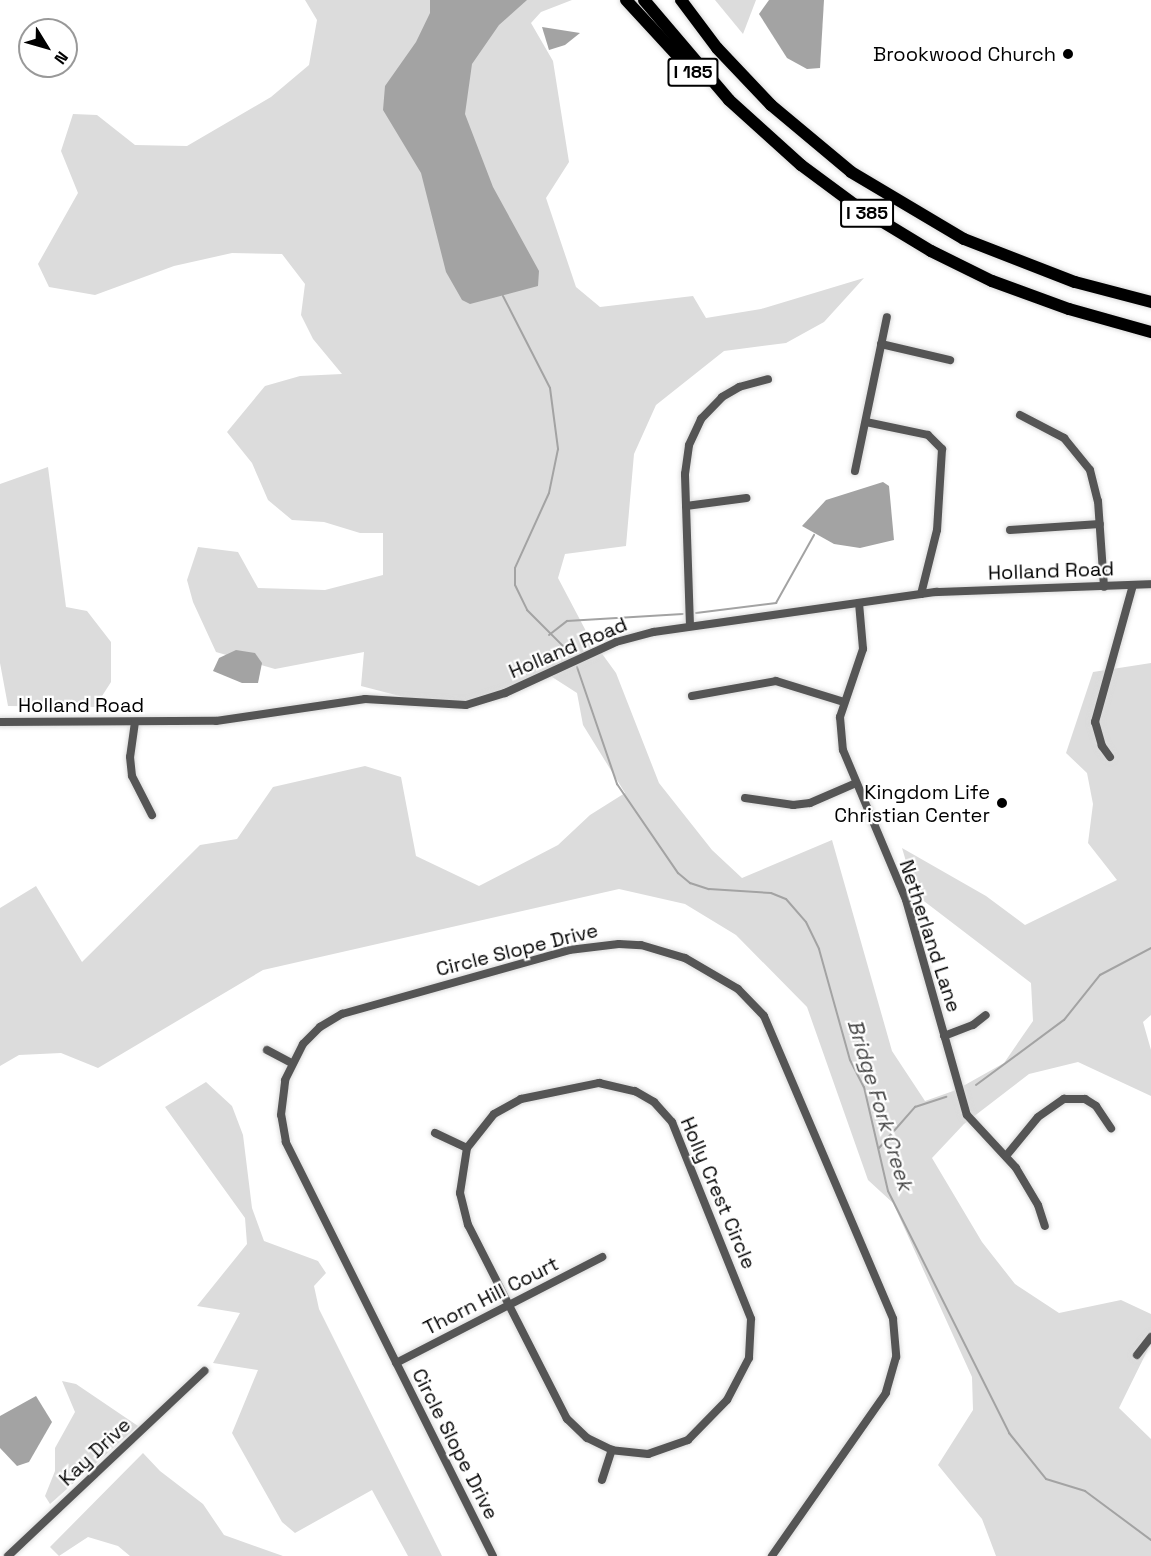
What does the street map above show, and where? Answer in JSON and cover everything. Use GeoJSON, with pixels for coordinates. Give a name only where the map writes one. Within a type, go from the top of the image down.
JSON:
{"type":"FeatureCollection","features":[{"type":"Feature","properties":{"kind":"highway","name":"I 185"},"geometry":{"type":"LineString","coordinates":[[626,0],[727,107],[767,136]]}},
{"type":"Feature","properties":{"kind":"highway","name":"I 385"},"geometry":{"type":"LineString","coordinates":[[644,0],[691,60],[767,136],[855,205],[939,255],[1031,296],[1151,332]]}},
{"type":"Feature","properties":{"kind":"highway","name":"I 385"},"geometry":{"type":"LineString","coordinates":[[681,0],[717,48],[771,105],[860,178],[964,239],[1075,282],[1151,302]]}},
{"type":"Feature","properties":{"kind":"street"},"geometry":{"type":"LineString","coordinates":[[855,471],[887,317]]}},
{"type":"Feature","properties":{"kind":"street"},"geometry":{"type":"LineString","coordinates":[[881,344],[950,360]]}},
{"type":"Feature","properties":{"kind":"street"},"geometry":{"type":"LineString","coordinates":[[690,626],[686,506],[687,454],[701,419],[730,392],[768,379]]}},
{"type":"Feature","properties":{"kind":"street"},"geometry":{"type":"LineString","coordinates":[[1020,415],[1057,433],[1081,455],[1096,486],[1104,587]]}},
{"type":"Feature","properties":{"kind":"street"},"geometry":{"type":"LineString","coordinates":[[866,422],[928,435],[942,449],[937,530],[921,594]]}},
{"type":"Feature","properties":{"kind":"street"},"geometry":{"type":"LineString","coordinates":[[686,506],[746,498]]}},
{"type":"Feature","properties":{"kind":"street"},"geometry":{"type":"LineString","coordinates":[[1010,530],[1100,524]]}},
{"type":"Feature","properties":{"kind":"street","name":"Holland Road"},"geometry":{"type":"LineString","coordinates":[[0,722],[216,721],[365,699],[466,705],[505,693],[616,642],[690,626],[921,594],[1151,584]]}},
{"type":"Feature","properties":{"kind":"street"},"geometry":{"type":"LineString","coordinates":[[1110,757],[1102,746],[1095,722],[1133,585]]}},
{"type":"Feature","properties":{"kind":"street","name":"Netherland Lane"},"geometry":{"type":"LineString","coordinates":[[859,603],[863,649],[844,702],[840,733],[856,783],[906,900],[967,1115],[1006,1156],[1038,1205],[1045,1226]]}},
{"type":"Feature","properties":{"kind":"street"},"geometry":{"type":"LineString","coordinates":[[692,696],[776,681],[844,702]]}},
{"type":"Feature","properties":{"kind":"street"},"geometry":{"type":"LineString","coordinates":[[135,722],[130,747],[132,776],[152,815]]}},
{"type":"Feature","properties":{"kind":"street"},"geometry":{"type":"LineString","coordinates":[[745,798],[793,805],[810,803],[856,783]]}},
{"type":"Feature","properties":{"kind":"street","name":"Circle Slope Drive"},"geometry":{"type":"LineString","coordinates":[[493,1556],[286,1142],[281,1106],[291,1063],[313,1033],[342,1014],[596,945],[633,944],[663,950],[709,970],[748,997],[764,1016],[780,1048],[889,1307],[896,1339],[893,1375],[879,1407],[772,1556]]}},
{"type":"Feature","properties":{"kind":"street"},"geometry":{"type":"LineString","coordinates":[[944,1036],[973,1025],[986,1015]]}},
{"type":"Feature","properties":{"kind":"street"},"geometry":{"type":"LineString","coordinates":[[267,1050],[291,1063]]}},
{"type":"Feature","properties":{"kind":"street","name":"Holly Crest Circle"},"geometry":{"type":"LineString","coordinates":[[591,1084],[612,1084],[635,1091],[663,1111],[679,1132],[748,1308],[752,1331],[749,1358],[727,1400],[688,1440],[648,1454],[612,1450],[587,1438],[567,1419],[462,1209],[460,1184],[467,1149],[481,1127],[508,1105],[543,1093],[591,1084]]}},
{"type":"Feature","properties":{"kind":"street"},"geometry":{"type":"LineString","coordinates":[[1006,1156],[1038,1117],[1064,1099],[1085,1099],[1096,1106],[1111,1128]]}},
{"type":"Feature","properties":{"kind":"street"},"geometry":{"type":"LineString","coordinates":[[435,1133],[467,1149]]}},
{"type":"Feature","properties":{"kind":"street","name":"Thorn Hill Court"},"geometry":{"type":"LineString","coordinates":[[396,1363],[602,1257]]}},
{"type":"Feature","properties":{"kind":"street"},"geometry":{"type":"LineString","coordinates":[[1137,1355],[1151,1337]]}},
{"type":"Feature","properties":{"kind":"street","name":"Kay Drive"},"geometry":{"type":"LineString","coordinates":[[9,1556],[204,1371]]}},
{"type":"Feature","properties":{"kind":"street"},"geometry":{"type":"LineString","coordinates":[[602,1480],[612,1450]]}},
{"type":"Feature","properties":{"kind":"shaded area"},"geometry":{"type":"Polygon","coordinates":[[[305,0],[572,0],[541,12],[531,23],[553,61],[569,162],[546,198],[576,287],[600,307],[693,296],[706,318],[761,309],[864,278],[824,322],[786,343],[724,351],[656,405],[634,454],[626,546],[565,554],[558,578],[587,633],[616,673],[659,783],[712,850],[742,878],[832,840],[892,1051],[925,1101],[956,1090],[1004,1063],[1033,1021],[1031,983],[916,895],[902,848],[986,896],[1025,925],[1117,880],[1088,843],[1093,804],[1087,773],[1066,753],[1093,672],[1151,663],[1151,1015],[1143,1022],[1151,1050],[1151,1096],[1078,1062],[1029,1074],[964,1124],[932,1158],[982,1242],[1015,1284],[1059,1313],[1121,1300],[1151,1314],[1151,1343],[1119,1408],[1151,1439],[1151,1556],[996,1556],[982,1519],[938,1465],[973,1410],[972,1377],[893,1203],[868,1180],[807,1007],[736,935],[685,904],[619,889],[263,970],[98,1068],[61,1053],[19,1055],[0,1066],[0,908],[36,886],[82,962],[200,845],[237,839],[273,787],[365,766],[401,777],[416,856],[479,886],[558,845],[590,815],[625,793],[583,725],[577,693],[549,675],[489,702],[419,701],[361,686],[364,652],[275,669],[216,652],[193,602],[187,580],[198,547],[238,552],[258,588],[325,590],[383,575],[383,533],[360,533],[324,522],[292,520],[268,500],[252,463],[227,432],[265,386],[300,376],[342,374],[313,339],[301,315],[305,284],[282,254],[232,253],[174,266],[95,295],[49,287],[38,264],[78,193],[61,151],[73,114],[97,115],[135,145],[187,146],[271,97],[309,65],[317,20],[305,0]]]}},
{"type":"Feature","properties":{"kind":"shaded area"},"geometry":{"type":"Polygon","coordinates":[[[430,0],[527,0],[499,25],[472,64],[465,114],[493,187],[539,271],[538,286],[470,304],[462,300],[446,272],[421,173],[383,110],[385,86],[416,42],[430,13],[430,0]]]}},
{"type":"Feature","properties":{"kind":"shaded area"},"geometry":{"type":"Polygon","coordinates":[[[715,0],[756,0],[743,34],[715,0]]]}},
{"type":"Feature","properties":{"kind":"shaded area"},"geometry":{"type":"Polygon","coordinates":[[[769,0],[824,0],[820,68],[807,69],[787,58],[759,14],[769,0]]]}},
{"type":"Feature","properties":{"kind":"shaded area"},"geometry":{"type":"Polygon","coordinates":[[[542,27],[580,33],[565,45],[549,50],[542,27]]]}},
{"type":"Feature","properties":{"kind":"shaded area"},"geometry":{"type":"Polygon","coordinates":[[[48,467],[66,607],[87,611],[111,642],[111,682],[95,707],[8,706],[0,663],[0,484],[48,467]]]}},
{"type":"Feature","properties":{"kind":"shaded area"},"geometry":{"type":"Polygon","coordinates":[[[883,482],[889,486],[894,540],[860,548],[834,544],[802,526],[826,500],[883,482]]]}},
{"type":"Feature","properties":{"kind":"shaded area"},"geometry":{"type":"Polygon","coordinates":[[[236,650],[255,653],[262,663],[258,683],[242,683],[213,671],[219,658],[236,650]]]}},
{"type":"Feature","properties":{"kind":"shaded area"},"geometry":{"type":"Polygon","coordinates":[[[206,1082],[232,1106],[243,1135],[252,1208],[264,1241],[318,1261],[326,1273],[314,1286],[319,1309],[442,1556],[408,1556],[372,1490],[295,1533],[282,1522],[232,1433],[258,1370],[213,1363],[240,1313],[197,1306],[247,1244],[245,1218],[165,1107],[206,1082]]]}},
{"type":"Feature","properties":{"kind":"shaded area"},"geometry":{"type":"Polygon","coordinates":[[[62,1381],[76,1384],[138,1426],[50,1504],[45,1496],[55,1471],[55,1448],[75,1412],[62,1381]]]}},
{"type":"Feature","properties":{"kind":"shaded area"},"geometry":{"type":"Polygon","coordinates":[[[36,1396],[52,1422],[29,1462],[17,1466],[0,1448],[0,1416],[36,1396]]]}},
{"type":"Feature","properties":{"kind":"shaded area"},"geometry":{"type":"Polygon","coordinates":[[[143,1453],[160,1471],[203,1504],[224,1535],[283,1556],[130,1556],[118,1546],[88,1537],[59,1556],[50,1547],[143,1453]]]}},
{"type":"Feature","properties":{"kind":"waterway","name":"Bridge Fork Creek"},"geometry":{"type":"LineString","coordinates":[[503,296],[550,388],[558,449],[549,493],[515,568],[515,585],[527,610],[571,654]]}},
{"type":"Feature","properties":{"kind":"waterway"},"geometry":{"type":"LineString","coordinates":[[696,613],[776,603],[814,535]]}},
{"type":"Feature","properties":{"kind":"waterway"},"geometry":{"type":"LineString","coordinates":[[549,635],[567,621],[683,614]]}},
{"type":"Feature","properties":{"kind":"waterway","name":"Bridge Fork Creek"},"geometry":{"type":"LineString","coordinates":[[577,667],[617,784],[678,873],[690,883],[709,889],[771,893],[786,899],[806,922],[819,949],[850,1060],[864,1087],[888,1191],[1009,1433],[1046,1479],[1085,1491],[1151,1540]]}},
{"type":"Feature","properties":{"kind":"waterway"},"geometry":{"type":"LineString","coordinates":[[976,1085],[1064,1020],[1100,975],[1151,948]]}},
{"type":"Feature","properties":{"kind":"waterway"},"geometry":{"type":"LineString","coordinates":[[879,1148],[915,1107],[946,1097]]}},
{"type":"Feature","properties":{"kind":"place","name":"Brookwood Church"},"geometry":{"type":"Point","coordinates":[1068,54]}},
{"type":"Feature","properties":{"kind":"place","name":"Kingdom Life Christian Center"},"geometry":{"type":"Point","coordinates":[1002,803]}}]}
